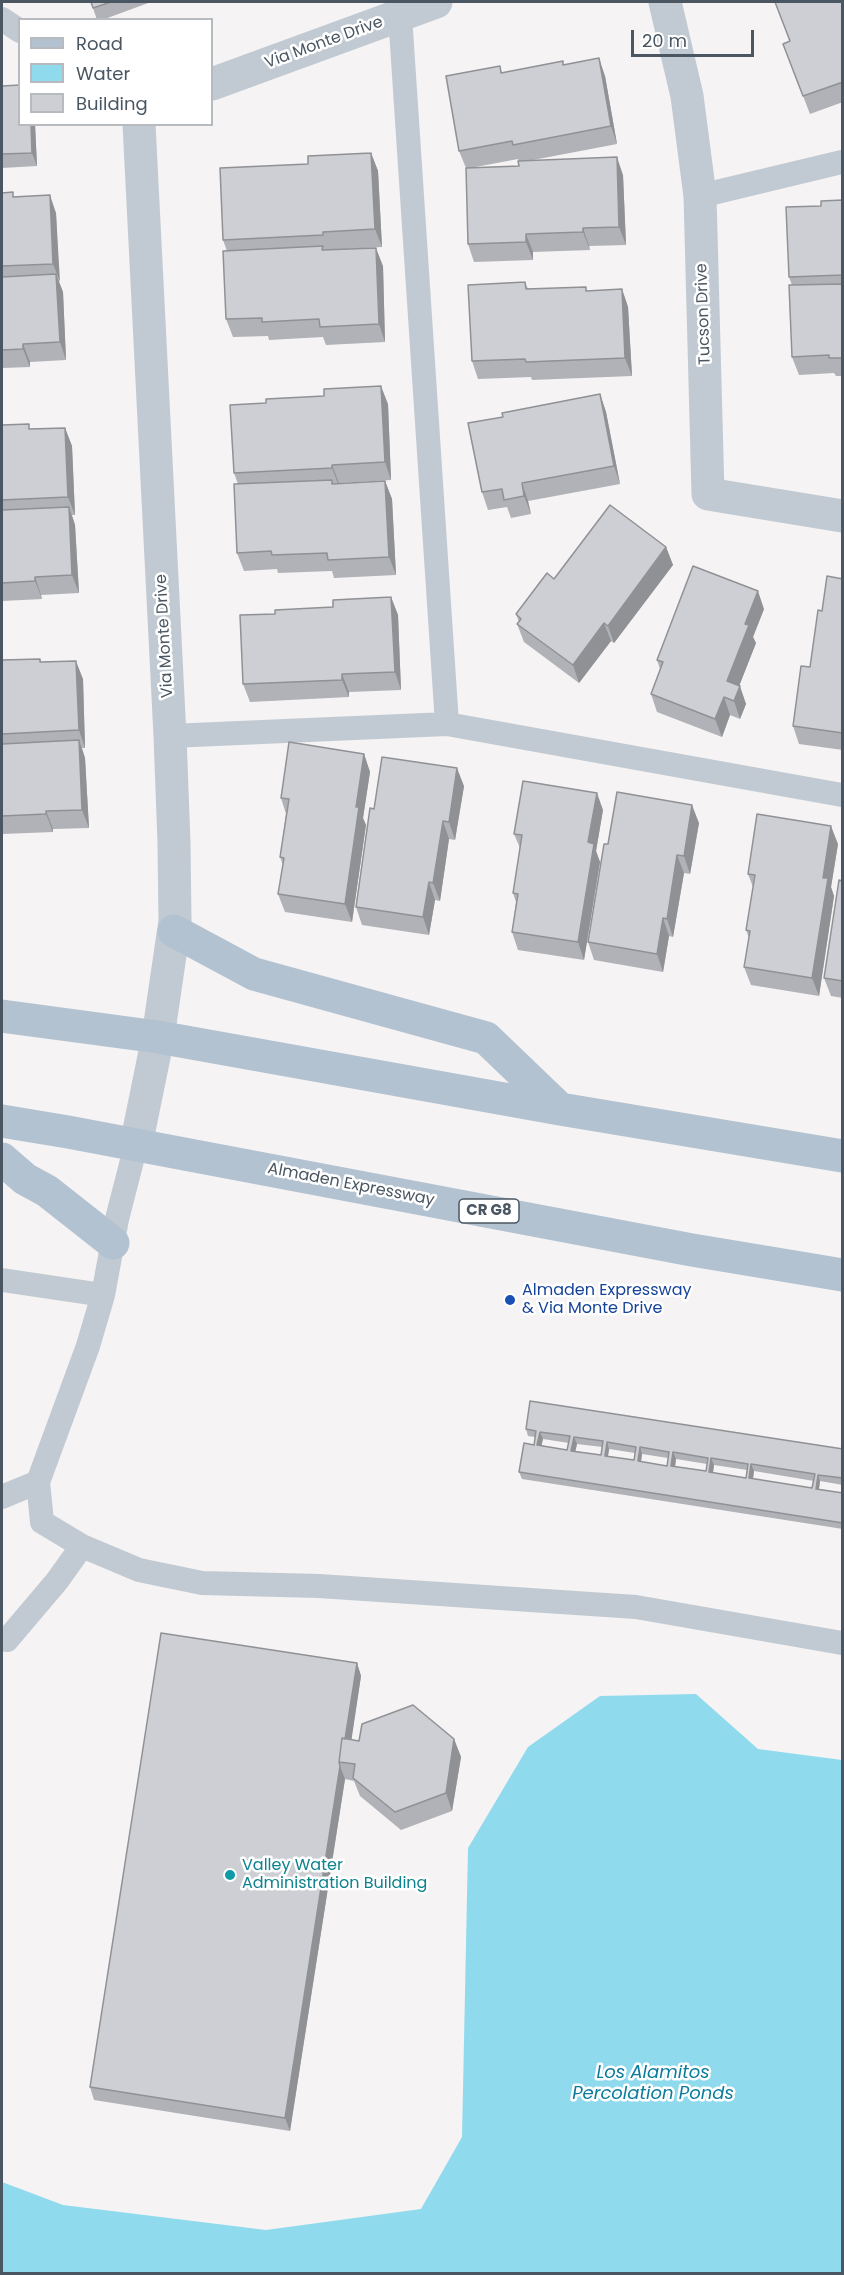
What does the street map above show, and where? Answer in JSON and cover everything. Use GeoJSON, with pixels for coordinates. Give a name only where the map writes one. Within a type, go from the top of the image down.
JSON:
{"type":"FeatureCollection","features":[{"type":"Feature","properties":{"kind":"main road"},"geometry":{"type":"LineString","coordinates":[[174,931],[254,974],[486,1038],[560,1109]]}},
{"type":"Feature","properties":{"kind":"main road"},"geometry":{"type":"LineString","coordinates":[[2,1016],[158,1037],[560,1109],[843,1156]]}},
{"type":"Feature","properties":{"kind":"main road","name":"Almaden Expressway"},"geometry":{"type":"LineString","coordinates":[[2,1121],[681,1248],[843,1275]]}},
{"type":"Feature","properties":{"kind":"main road"},"geometry":{"type":"LineString","coordinates":[[2,1159],[25,1179],[47,1191],[113,1243]]}},
{"type":"Feature","properties":{"kind":"street","name":"Via Monte Drive"},"geometry":{"type":"LineString","coordinates":[[213,84],[436,2]]}},
{"type":"Feature","properties":{"kind":"street","name":"Tucson Drive"},"geometry":{"type":"LineString","coordinates":[[665,2],[687,96],[700,196],[708,494],[843,516]]}},
{"type":"Feature","properties":{"kind":"street","name":"Via Monte Drive"},"geometry":{"type":"LineString","coordinates":[[136,1145],[158,1037],[174,931],[174,843],[170,736],[139,126]]}},
{"type":"Feature","properties":{"kind":"lane"},"geometry":{"type":"LineString","coordinates":[[400,15],[447,724]]}},
{"type":"Feature","properties":{"kind":"lane"},"geometry":{"type":"LineString","coordinates":[[2,19],[18,30]]}},
{"type":"Feature","properties":{"kind":"lane"},"geometry":{"type":"LineString","coordinates":[[700,196],[843,162]]}},
{"type":"Feature","properties":{"kind":"lane"},"geometry":{"type":"LineString","coordinates":[[170,736],[447,724],[843,795]]}},
{"type":"Feature","properties":{"kind":"lane"},"geometry":{"type":"LineString","coordinates":[[136,1145],[103,1295],[88,1346],[38,1482],[42,1522],[82,1546],[139,1570],[202,1583],[319,1586],[636,1607],[843,1643]]}},
{"type":"Feature","properties":{"kind":"lane"},"geometry":{"type":"LineString","coordinates":[[2,1280],[103,1295]]}},
{"type":"Feature","properties":{"kind":"lane"},"geometry":{"type":"LineString","coordinates":[[2,1497],[38,1482]]}},
{"type":"Feature","properties":{"kind":"lane"},"geometry":{"type":"LineString","coordinates":[[4,1640],[57,1581],[82,1546]]}},
{"type":"Feature","properties":{"kind":"water","name":"Los Alamitos Percolation Ponds"},"geometry":{"type":"Polygon","coordinates":[[[696,1694],[758,1749],[842,1760],[842,2273],[2,2273],[2,2182],[63,2205],[266,2230],[421,2209],[462,2137],[468,1848],[528,1747],[600,1696],[696,1694]]]}},
{"type":"Feature","properties":{"kind":"building"},"geometry":{"type":"Polygon","coordinates":[[[91,2],[111,2],[93,8],[91,2]]]}},
{"type":"Feature","properties":{"kind":"building"},"geometry":{"type":"Polygon","coordinates":[[[775,2],[843,2],[843,82],[803,96],[783,44],[790,41],[775,2]]]}},
{"type":"Feature","properties":{"kind":"building"},"geometry":{"type":"Polygon","coordinates":[[[599,58],[611,126],[513,145],[512,141],[459,151],[446,76],[500,66],[501,73],[563,61],[563,65],[599,58]]]}},
{"type":"Feature","properties":{"kind":"building"},"geometry":{"type":"Polygon","coordinates":[[[18,85],[18,126],[31,126],[32,153],[2,154],[2,86],[18,85]]]}},
{"type":"Feature","properties":{"kind":"building"},"geometry":{"type":"Polygon","coordinates":[[[371,153],[375,229],[323,232],[323,235],[223,240],[220,168],[308,164],[308,156],[371,153]]]}},
{"type":"Feature","properties":{"kind":"building"},"geometry":{"type":"Polygon","coordinates":[[[617,157],[619,227],[583,228],[583,232],[526,234],[526,242],[468,244],[466,168],[519,166],[518,161],[617,157]]]}},
{"type":"Feature","properties":{"kind":"building"},"geometry":{"type":"Polygon","coordinates":[[[13,192],[13,197],[50,195],[53,264],[2,266],[2,193],[13,192]]]}},
{"type":"Feature","properties":{"kind":"building"},"geometry":{"type":"Polygon","coordinates":[[[843,200],[843,275],[789,277],[786,207],[821,206],[821,201],[843,200]]]}},
{"type":"Feature","properties":{"kind":"building"},"geometry":{"type":"Polygon","coordinates":[[[323,246],[322,250],[376,248],[379,324],[320,327],[319,319],[262,322],[262,318],[226,319],[223,251],[323,246]]]}},
{"type":"Feature","properties":{"kind":"building"},"geometry":{"type":"Polygon","coordinates":[[[56,274],[60,342],[23,344],[23,349],[2,350],[2,277],[56,274]]]}},
{"type":"Feature","properties":{"kind":"building"},"geometry":{"type":"Polygon","coordinates":[[[525,282],[526,289],[586,287],[586,291],[622,289],[625,358],[526,362],[525,359],[472,361],[468,285],[525,282]]]}},
{"type":"Feature","properties":{"kind":"building"},"geometry":{"type":"Polygon","coordinates":[[[843,284],[843,358],[829,358],[829,355],[792,357],[789,285],[843,284]]]}},
{"type":"Feature","properties":{"kind":"building"},"geometry":{"type":"Polygon","coordinates":[[[381,386],[385,462],[332,465],[332,468],[234,473],[230,405],[266,403],[266,399],[324,396],[324,389],[381,386]]]}},
{"type":"Feature","properties":{"kind":"building"},"geometry":{"type":"Polygon","coordinates":[[[600,394],[614,466],[522,483],[524,496],[504,500],[502,489],[482,492],[468,423],[503,417],[502,413],[600,394]]]}},
{"type":"Feature","properties":{"kind":"building"},"geometry":{"type":"Polygon","coordinates":[[[29,424],[29,429],[65,428],[68,497],[2,500],[2,425],[29,424]]]}},
{"type":"Feature","properties":{"kind":"building"},"geometry":{"type":"Polygon","coordinates":[[[332,480],[332,484],[385,481],[389,557],[328,560],[327,553],[272,555],[271,551],[237,553],[234,484],[332,480]]]}},
{"type":"Feature","properties":{"kind":"building"},"geometry":{"type":"Polygon","coordinates":[[[610,505],[666,547],[608,626],[604,623],[573,665],[517,624],[521,619],[516,614],[547,573],[554,579],[610,505]]]}},
{"type":"Feature","properties":{"kind":"building"},"geometry":{"type":"Polygon","coordinates":[[[69,507],[72,575],[35,577],[35,581],[2,583],[2,510],[69,507]]]}},
{"type":"Feature","properties":{"kind":"building"},"geometry":{"type":"Polygon","coordinates":[[[693,566],[758,591],[745,624],[749,625],[727,681],[740,686],[734,701],[724,697],[715,719],[651,694],[663,662],[657,660],[693,566]]]}},
{"type":"Feature","properties":{"kind":"building"},"geometry":{"type":"Polygon","coordinates":[[[827,576],[843,579],[843,733],[793,726],[801,666],[810,667],[818,610],[822,611],[827,576]]]}},
{"type":"Feature","properties":{"kind":"building"},"geometry":{"type":"Polygon","coordinates":[[[391,597],[395,672],[342,674],[342,680],[243,684],[240,615],[275,614],[275,610],[333,607],[333,600],[391,597]]]}},
{"type":"Feature","properties":{"kind":"building"},"geometry":{"type":"Polygon","coordinates":[[[40,659],[40,662],[76,661],[79,730],[2,734],[2,660],[40,659]]]}},
{"type":"Feature","properties":{"kind":"building"},"geometry":{"type":"Polygon","coordinates":[[[79,740],[82,810],[2,816],[2,744],[79,740]]]}},
{"type":"Feature","properties":{"kind":"building"},"geometry":{"type":"Polygon","coordinates":[[[289,742],[364,754],[345,904],[278,894],[284,858],[280,857],[289,799],[281,798],[289,742]]]}},
{"type":"Feature","properties":{"kind":"building"},"geometry":{"type":"Polygon","coordinates":[[[382,757],[457,768],[449,822],[443,821],[433,883],[429,882],[423,917],[356,907],[370,808],[374,809],[382,757]]]}},
{"type":"Feature","properties":{"kind":"building"},"geometry":{"type":"Polygon","coordinates":[[[523,781],[597,793],[588,842],[594,844],[578,942],[512,932],[518,894],[513,893],[522,835],[514,834],[523,781]]]}},
{"type":"Feature","properties":{"kind":"building"},"geometry":{"type":"Polygon","coordinates":[[[617,792],[692,805],[684,856],[677,855],[667,919],[663,918],[657,954],[588,942],[604,844],[608,844],[617,792]]]}},
{"type":"Feature","properties":{"kind":"building"},"geometry":{"type":"Polygon","coordinates":[[[757,814],[831,826],[823,878],[828,878],[812,978],[744,967],[750,931],[746,930],[755,875],[748,874],[757,814]]]}},
{"type":"Feature","properties":{"kind":"building"},"geometry":{"type":"Polygon","coordinates":[[[843,878],[843,981],[824,978],[839,880],[842,881],[843,878]]]}},
{"type":"Feature","properties":{"kind":"building"},"geometry":{"type":"Polygon","coordinates":[[[530,1401],[843,1449],[843,1478],[818,1475],[816,1489],[843,1493],[843,1523],[519,1472],[524,1443],[534,1445],[536,1431],[526,1429],[530,1401]],[[540,1432],[537,1445],[567,1450],[570,1436],[540,1432]],[[574,1437],[571,1451],[601,1455],[603,1441],[574,1437]],[[607,1442],[605,1456],[634,1460],[636,1447],[607,1442]],[[640,1447],[638,1461],[667,1466],[669,1452],[640,1447]],[[673,1452],[671,1466],[706,1471],[708,1458],[673,1452]],[[711,1458],[709,1472],[746,1478],[748,1464],[711,1458]],[[751,1464],[749,1478],[812,1488],[815,1474],[751,1464]]]}},
{"type":"Feature","properties":{"kind":"building","name":"Valley Water Administration Building"},"geometry":{"type":"Polygon","coordinates":[[[161,1633],[357,1663],[345,1739],[342,1738],[340,1766],[285,2118],[90,2087],[161,1633]]]}},
{"type":"Feature","properties":{"kind":"building"},"geometry":{"type":"Polygon","coordinates":[[[413,1705],[454,1739],[446,1793],[395,1812],[353,1778],[355,1764],[339,1762],[342,1738],[359,1741],[362,1724],[413,1705]]]}},
{"type":"Feature","properties":{"kind":"place","name":"Almaden Expressway & Via Monte Drive"},"geometry":{"type":"Point","coordinates":[510,1300]}},
{"type":"Feature","properties":{"kind":"place","name":"Valley Water Administration Building"},"geometry":{"type":"Point","coordinates":[230,1875]}}]}
